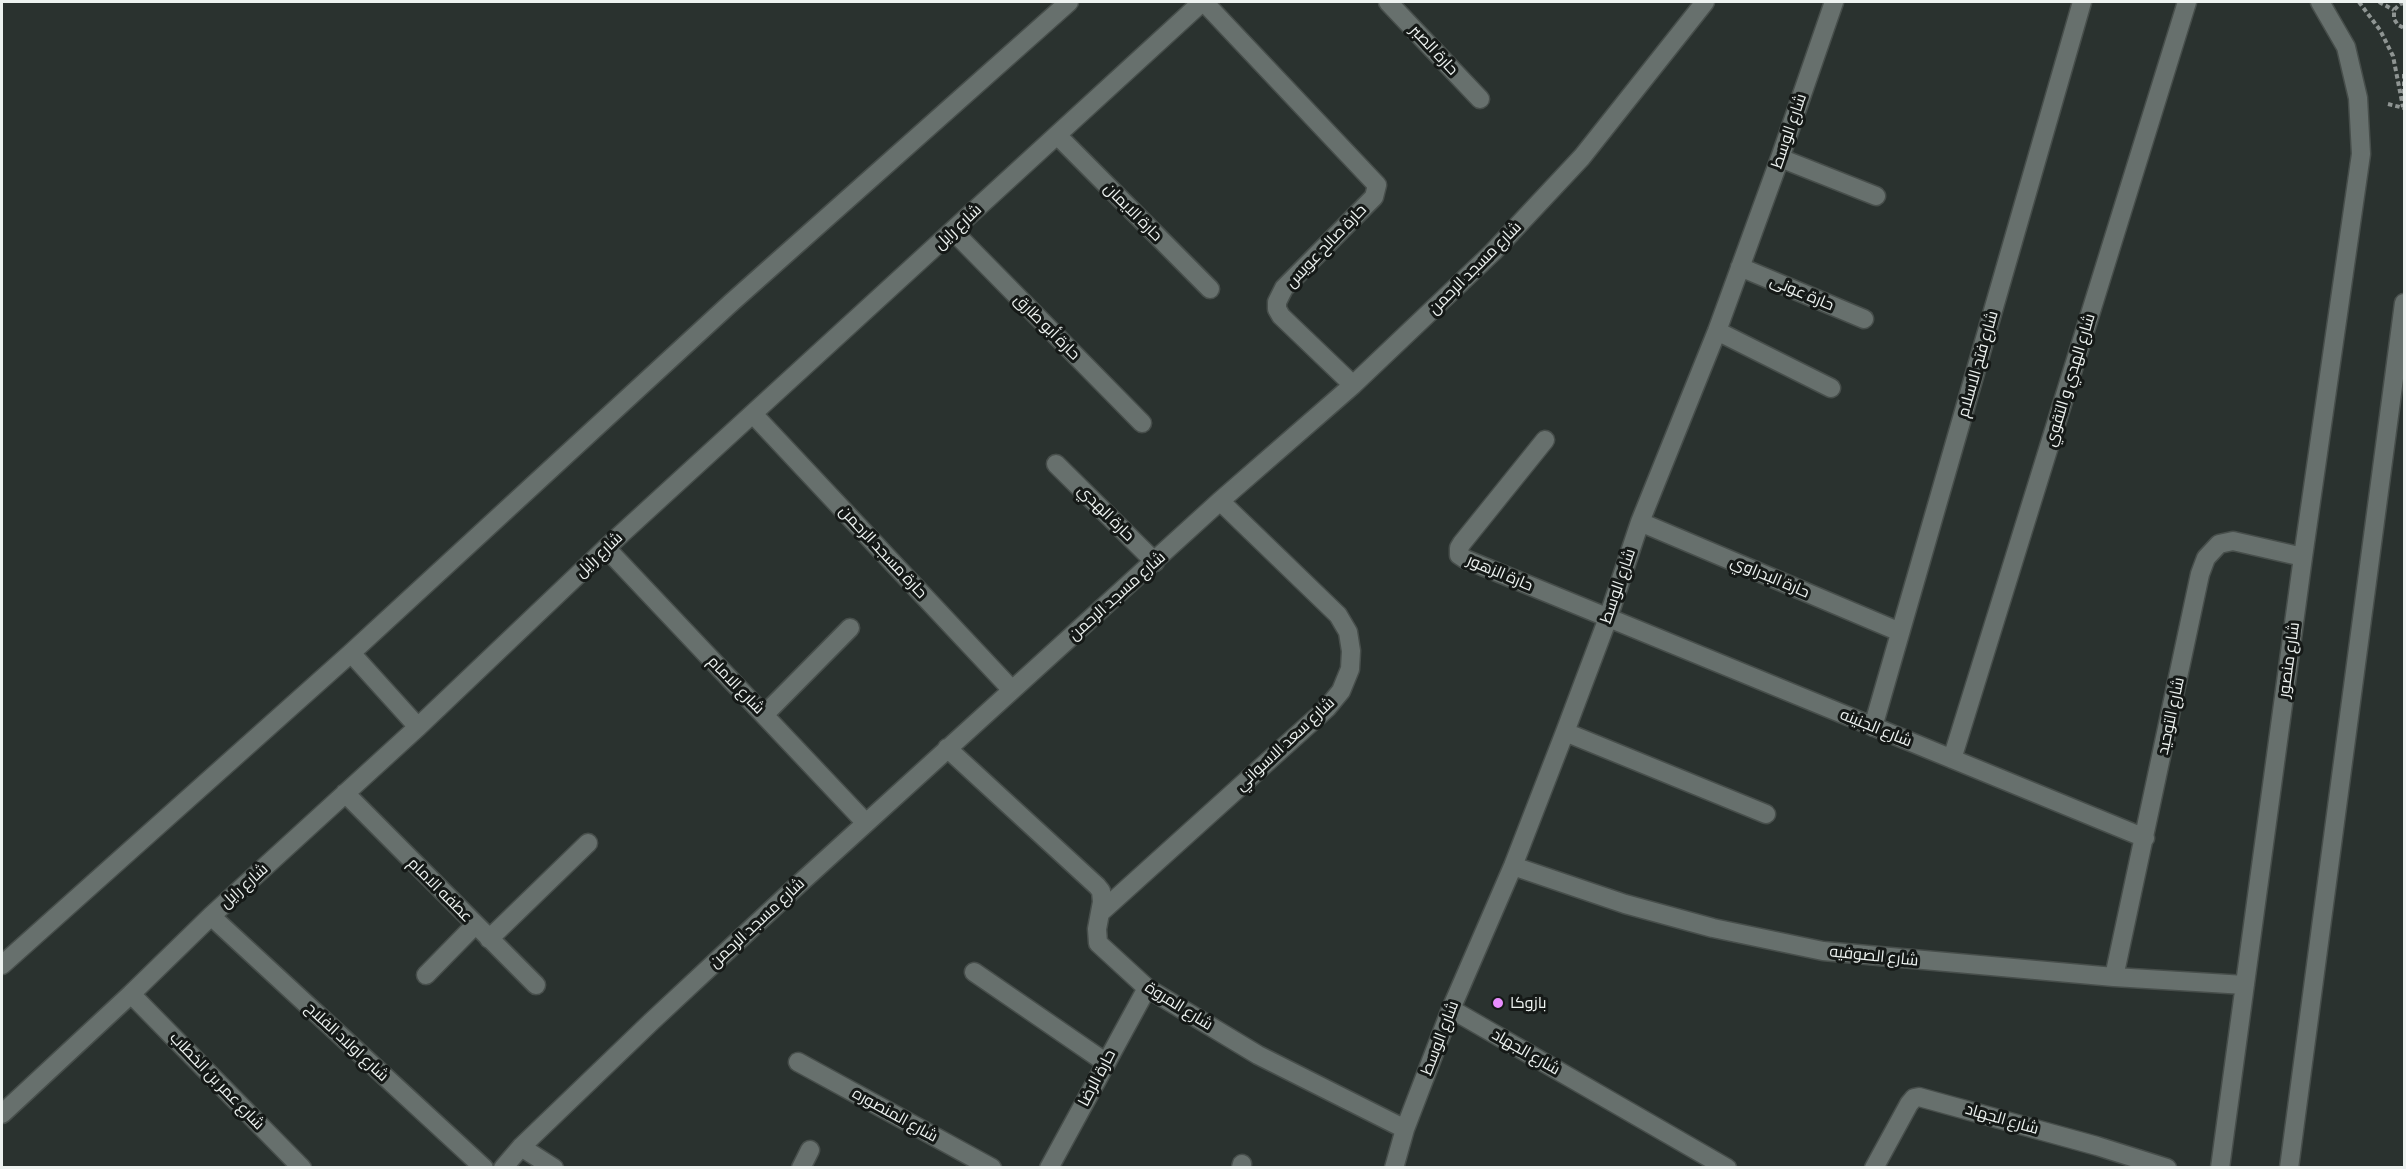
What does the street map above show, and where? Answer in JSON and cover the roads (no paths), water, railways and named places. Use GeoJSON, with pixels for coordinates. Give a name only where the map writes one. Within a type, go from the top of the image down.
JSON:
{"type":"FeatureCollection","features":[{"type":"Feature","properties":{"kind":"street"},"geometry":{"type":"LineString","coordinates":[[2,965],[351,653],[732,302],[1069,2]]}},
{"type":"Feature","properties":{"kind":"street","name":"شارع رايل"},"geometry":{"type":"LineString","coordinates":[[2,1114],[211,916],[418,727],[606,548],[1203,2]]}},
{"type":"Feature","properties":{"kind":"street","name":"حارة صالح عويس"},"geometry":{"type":"LineString","coordinates":[[1203,2],[1377,185],[1374,197],[1284,288],[1277,302],[1277,309],[1281,316],[1353,385]]}},
{"type":"Feature","properties":{"kind":"street","name":"حارة الصبر"},"geometry":{"type":"LineString","coordinates":[[1388,2],[1480,99]]}},
{"type":"Feature","properties":{"kind":"street","name":"شارع مسجد الرحمن"},"geometry":{"type":"LineString","coordinates":[[503,1167],[651,1022],[947,748],[1220,501],[1353,385],[1494,252],[1582,157],[1705,2]]}},
{"type":"Feature","properties":{"kind":"street","name":"شارع الوسط"},"geometry":{"type":"LineString","coordinates":[[1394,1167],[1405,1129],[1451,1009],[1513,866],[1565,732],[1608,618],[1640,522],[1740,267],[1834,2]]}},
{"type":"Feature","properties":{"kind":"street","name":"شارع فتح الاسلام"},"geometry":{"type":"LineString","coordinates":[[1873,727],[2082,2]]}},
{"type":"Feature","properties":{"kind":"street","name":"شارع الهدي و التقوي"},"geometry":{"type":"LineString","coordinates":[[1952,759],[2187,2]]}},
{"type":"Feature","properties":{"kind":"street","name":"شارع منصور"},"geometry":{"type":"LineString","coordinates":[[2220,1167],[2303,557],[2361,154],[2358,98],[2346,47],[2320,2]]}},
{"type":"Feature","properties":{"kind":"street","name":"حارة الايمان"},"geometry":{"type":"LineString","coordinates":[[1057,135],[1210,289]]}},
{"type":"Feature","properties":{"kind":"street"},"geometry":{"type":"LineString","coordinates":[[1780,158],[1876,196]]}},
{"type":"Feature","properties":{"kind":"street","name":"حارة أبو طارق"},"geometry":{"type":"LineString","coordinates":[[953,231],[1142,423]]}},
{"type":"Feature","properties":{"kind":"street","name":"حارة عونى"},"geometry":{"type":"LineString","coordinates":[[1740,267],[1864,319]]}},
{"type":"Feature","properties":{"kind":"street"},"geometry":{"type":"LineString","coordinates":[[2289,1167],[2404,303]]}},
{"type":"Feature","properties":{"kind":"street"},"geometry":{"type":"LineString","coordinates":[[1716,331],[1831,388]]}},
{"type":"Feature","properties":{"kind":"street","name":"حارة مسجد الرحمن"},"geometry":{"type":"LineString","coordinates":[[753,414],[1012,690]]}},
{"type":"Feature","properties":{"kind":"street","name":"حارة الزهور"},"geometry":{"type":"LineString","coordinates":[[1545,440],[1462,543],[1459,555],[1608,618]]}},
{"type":"Feature","properties":{"kind":"street","name":"حارة الهدي"},"geometry":{"type":"LineString","coordinates":[[1056,464],[1155,562]]}},
{"type":"Feature","properties":{"kind":"street","name":"شارع سعد الاسواني"},"geometry":{"type":"LineString","coordinates":[[1100,913],[1327,708],[1341,691],[1350,669],[1351,651],[1348,632],[1338,615],[1220,501]]}},
{"type":"Feature","properties":{"kind":"street","name":"حارة البدراوي"},"geometry":{"type":"LineString","coordinates":[[1640,522],[1900,632]]}},
{"type":"Feature","properties":{"kind":"street","name":"شارع التوحيد"},"geometry":{"type":"LineString","coordinates":[[2114,977],[2200,574],[2206,558],[2219,544],[2233,541],[2303,557]]}},
{"type":"Feature","properties":{"kind":"street","name":"شارع الامام"},"geometry":{"type":"LineString","coordinates":[[606,548],[866,823]]}},
{"type":"Feature","properties":{"kind":"street","name":"شارع الجنينه"},"geometry":{"type":"LineString","coordinates":[[1608,618],[2145,838]]}},
{"type":"Feature","properties":{"kind":"street"},"geometry":{"type":"LineString","coordinates":[[764,715],[850,628]]}},
{"type":"Feature","properties":{"kind":"street"},"geometry":{"type":"LineString","coordinates":[[351,653],[418,727]]}},
{"type":"Feature","properties":{"kind":"street"},"geometry":{"type":"LineString","coordinates":[[1565,732],[1766,814]]}},
{"type":"Feature","properties":{"kind":"street","name":"شارع المروة"},"geometry":{"type":"LineString","coordinates":[[947,748],[1097,886],[1101,896],[1096,935],[1098,943],[1147,988],[1258,1054],[1405,1129]]}},
{"type":"Feature","properties":{"kind":"street","name":"عطفه الامام"},"geometry":{"type":"LineString","coordinates":[[345,793],[536,986]]}},
{"type":"Feature","properties":{"kind":"street"},"geometry":{"type":"LineString","coordinates":[[489,939],[588,843]]}},
{"type":"Feature","properties":{"kind":"street","name":"شارع الصوفيه"},"geometry":{"type":"LineString","coordinates":[[1513,866],[1636,907],[1713,928],[1823,951],[2114,977],[2245,985]]}},
{"type":"Feature","properties":{"kind":"street","name":"شارع اولاد الفلاح"},"geometry":{"type":"LineString","coordinates":[[211,916],[484,1167]]}},
{"type":"Feature","properties":{"kind":"street"},"geometry":{"type":"LineString","coordinates":[[426,975],[475,926]]}},
{"type":"Feature","properties":{"kind":"street"},"geometry":{"type":"LineString","coordinates":[[974,972],[1105,1062]]}},
{"type":"Feature","properties":{"kind":"street","name":"حارة الرضا"},"geometry":{"type":"LineString","coordinates":[[1049,1167],[1147,988]]}},
{"type":"Feature","properties":{"kind":"street","name":"شارع عمر بن الخطاب"},"geometry":{"type":"LineString","coordinates":[[131,994],[302,1167]]}},
{"type":"Feature","properties":{"kind":"street","name":"شارع الجهاد"},"geometry":{"type":"LineString","coordinates":[[1451,1009],[1727,1167]]}},
{"type":"Feature","properties":{"kind":"street","name":"شارع المنصوره"},"geometry":{"type":"LineString","coordinates":[[798,1062],[992,1167]]}},
{"type":"Feature","properties":{"kind":"street","name":"شارع الجهاد"},"geometry":{"type":"LineString","coordinates":[[1874,1167],[1909,1104],[1914,1098],[1919,1097],[2167,1167]]}},
{"type":"Feature","properties":{"kind":"street"},"geometry":{"type":"LineString","coordinates":[[521,1147],[554,1167]]}},
{"type":"Feature","properties":{"kind":"street"},"geometry":{"type":"LineString","coordinates":[[801,1167],[810,1150]]}},
{"type":"Feature","properties":{"kind":"place","name":"بازوكا"},"geometry":{"type":"Point","coordinates":[1498,1003]}}]}
